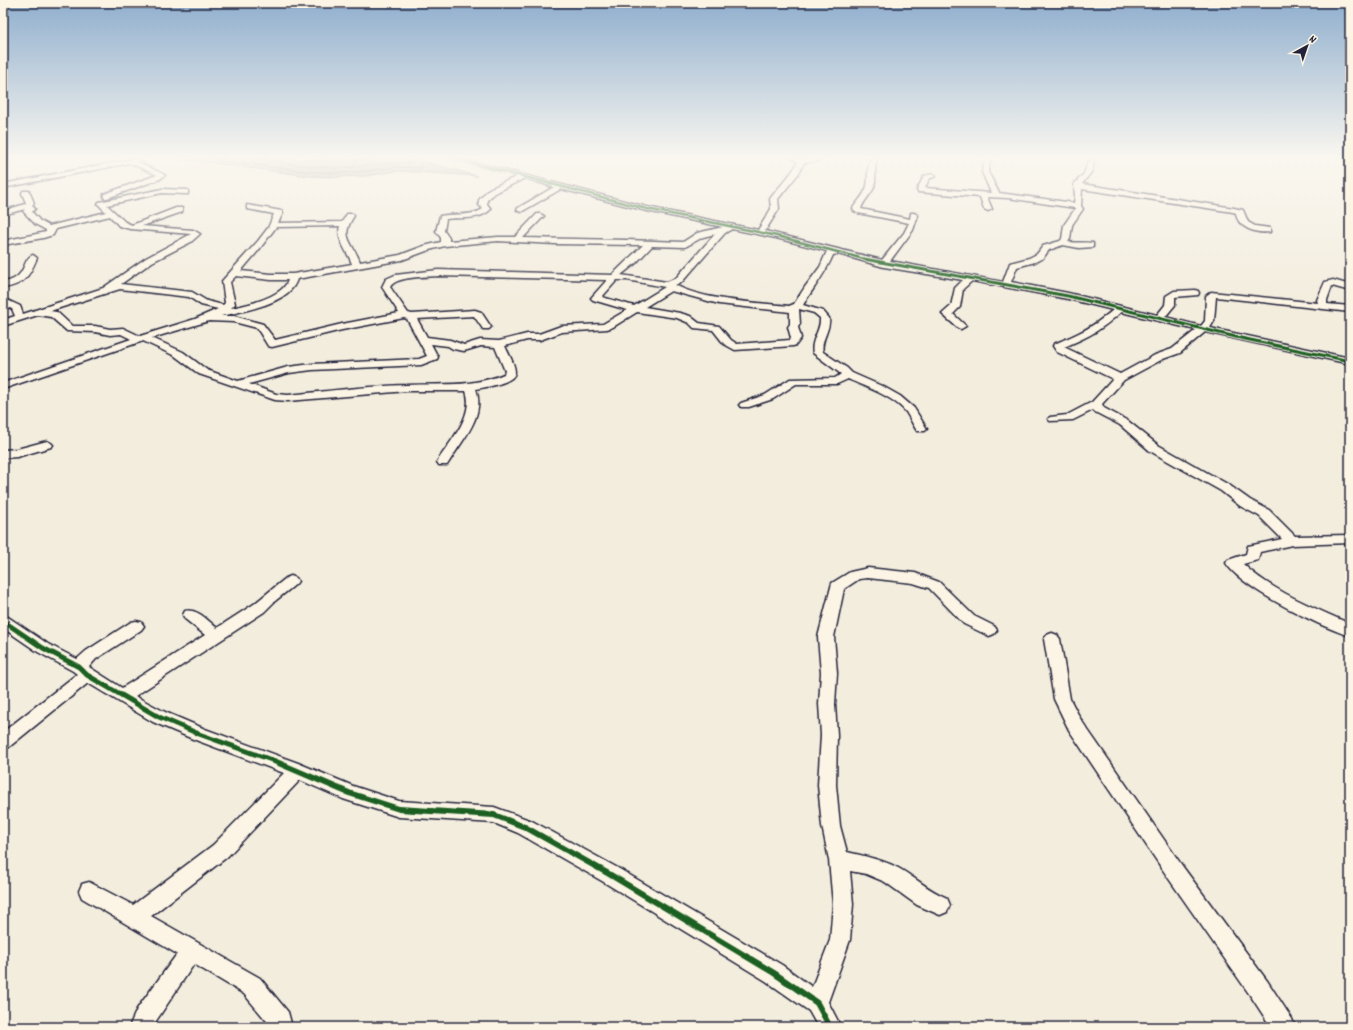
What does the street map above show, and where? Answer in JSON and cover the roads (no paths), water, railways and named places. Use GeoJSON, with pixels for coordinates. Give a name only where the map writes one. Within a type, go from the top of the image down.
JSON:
{"type":"FeatureCollection","features":[{"type":"Feature","properties":{"kind":"street"},"geometry":{"type":"LineString","coordinates":[[3,213],[24,207]]}},
{"type":"Feature","properties":{"kind":"street"},"geometry":{"type":"LineString","coordinates":[[31,207],[31,209],[27,211],[33,218],[44,228],[50,229],[122,209]]}},
{"type":"Feature","properties":{"kind":"street"},"geometry":{"type":"LineString","coordinates":[[105,207],[122,224],[130,227],[186,231],[196,234],[188,240],[149,260],[107,289]]}},
{"type":"Feature","properties":{"kind":"street"},"geometry":{"type":"LineString","coordinates":[[3,386],[55,370],[211,316],[227,309],[230,304],[226,281],[235,273],[270,230],[278,212],[250,207]]}},
{"type":"Feature","properties":{"kind":"street"},"geometry":{"type":"LineString","coordinates":[[445,244],[445,238],[440,231],[443,218],[462,217],[484,212],[487,209],[485,207]]}},
{"type":"Feature","properties":{"kind":"street"},"geometry":{"type":"LineString","coordinates":[[521,210],[526,207]]}},
{"type":"Feature","properties":{"kind":"street"},"geometry":{"type":"LineString","coordinates":[[641,207],[760,233],[884,264],[1068,296],[1202,329],[1350,362]]}},
{"type":"Feature","properties":{"kind":"street"},"geometry":{"type":"LineString","coordinates":[[760,233],[775,207]]}},
{"type":"Feature","properties":{"kind":"street"},"geometry":{"type":"LineString","coordinates":[[858,207],[858,210],[913,218],[908,235],[892,251],[884,264]]}},
{"type":"Feature","properties":{"kind":"street"},"geometry":{"type":"LineString","coordinates":[[1063,243],[1066,239],[1068,225],[1078,212],[1078,207]]}},
{"type":"Feature","properties":{"kind":"street"},"geometry":{"type":"LineString","coordinates":[[1219,207],[1240,212],[1240,220],[1243,223],[1251,227],[1267,230]]}},
{"type":"Feature","properties":{"kind":"street"},"geometry":{"type":"LineString","coordinates":[[130,227],[179,210]]}},
{"type":"Feature","properties":{"kind":"street"},"geometry":{"type":"LineString","coordinates":[[350,216],[344,224],[341,233],[344,241],[351,250],[357,266]]}},
{"type":"Feature","properties":{"kind":"street"},"geometry":{"type":"LineString","coordinates":[[517,240],[540,216]]}},
{"type":"Feature","properties":{"kind":"street"},"geometry":{"type":"LineString","coordinates":[[272,225],[344,224]]}},
{"type":"Feature","properties":{"kind":"street"},"geometry":{"type":"LineString","coordinates":[[424,340],[450,343],[459,348],[464,348],[480,343],[500,344],[528,337],[540,337],[561,329],[604,327],[635,309],[679,280],[722,232],[730,226]]}},
{"type":"Feature","properties":{"kind":"street"},"geometry":{"type":"LineString","coordinates":[[3,244],[44,236],[50,233],[50,229]]}},
{"type":"Feature","properties":{"kind":"street"},"geometry":{"type":"LineString","coordinates":[[235,273],[271,277],[293,277],[402,257],[427,248],[445,244],[498,239],[685,245],[694,238],[706,233],[722,232]]}},
{"type":"Feature","properties":{"kind":"street"},"geometry":{"type":"LineString","coordinates":[[650,243],[619,272],[596,298],[635,309],[660,312],[688,319],[697,326],[716,328],[720,331],[728,344],[735,347],[793,343],[796,338],[793,327],[795,324],[796,307],[824,267],[830,253],[837,252]]}},
{"type":"Feature","properties":{"kind":"street"},"geometry":{"type":"LineString","coordinates":[[1009,286],[1007,282],[1013,265],[1032,260],[1040,256],[1046,248],[1063,243],[1079,246],[1090,245]]}},
{"type":"Feature","properties":{"kind":"street"},"geometry":{"type":"LineString","coordinates":[[681,245],[703,253]]}},
{"type":"Feature","properties":{"kind":"street"},"geometry":{"type":"LineString","coordinates":[[402,257],[409,266],[409,275]]}},
{"type":"Feature","properties":{"kind":"street"},"geometry":{"type":"LineString","coordinates":[[3,285],[18,281],[24,277],[33,258]]}},
{"type":"Feature","properties":{"kind":"street"},"geometry":{"type":"LineString","coordinates":[[238,384],[288,370],[421,362],[434,357],[408,316],[388,292],[386,287],[389,281],[393,278],[409,275],[477,273],[615,278],[627,277],[669,286],[682,292],[720,300],[779,309],[796,307],[823,315],[826,324],[818,341],[816,351],[820,356],[843,370],[847,376],[880,389],[900,401],[910,410],[921,429]]}},
{"type":"Feature","properties":{"kind":"street"},"geometry":{"type":"LineString","coordinates":[[211,316],[247,308],[278,296],[291,284],[293,277]]}},
{"type":"Feature","properties":{"kind":"street"},"geometry":{"type":"LineString","coordinates":[[961,326],[947,314],[957,304],[959,288],[969,279]]}},
{"type":"Feature","properties":{"kind":"street"},"geometry":{"type":"LineString","coordinates":[[1323,306],[1322,300],[1328,284],[1333,283],[1350,288]]}},
{"type":"Feature","properties":{"kind":"street"},"geometry":{"type":"LineString","coordinates":[[3,323],[119,286],[166,291],[192,296],[204,303],[227,309]]}},
{"type":"Feature","properties":{"kind":"street"},"geometry":{"type":"LineString","coordinates":[[1160,319],[1170,305],[1171,296],[1174,294],[1195,293]]}},
{"type":"Feature","properties":{"kind":"street"},"geometry":{"type":"LineString","coordinates":[[1054,419],[1069,418],[1096,404],[1120,378],[1159,357],[1176,351],[1209,324],[1211,296],[1214,294],[1350,309]]}},
{"type":"Feature","properties":{"kind":"street"},"geometry":{"type":"LineString","coordinates":[[3,301],[17,308],[17,312],[21,317]]}},
{"type":"Feature","properties":{"kind":"street"},"geometry":{"type":"LineString","coordinates":[[1120,309],[1101,325],[1084,336],[1058,346],[1061,350],[1120,378]]}},
{"type":"Feature","properties":{"kind":"street"},"geometry":{"type":"LineString","coordinates":[[35,312],[54,314],[70,329],[95,329],[110,332],[123,331],[179,354],[203,372],[275,397],[288,398],[407,388],[466,388],[497,381],[509,376],[510,371],[500,344]]}},
{"type":"Feature","properties":{"kind":"street"},"geometry":{"type":"LineString","coordinates":[[211,316],[234,319],[260,326],[272,344],[342,327],[408,316],[475,313],[478,314],[486,327]]}},
{"type":"Feature","properties":{"kind":"street"},"geometry":{"type":"LineString","coordinates":[[744,405],[769,397],[794,380],[831,382],[847,376]]}},
{"type":"Feature","properties":{"kind":"street"},"geometry":{"type":"LineString","coordinates":[[443,462],[466,425],[473,408],[474,397],[470,388],[466,388]]}},
{"type":"Feature","properties":{"kind":"street"},"geometry":{"type":"LineString","coordinates":[[1096,404],[1099,410],[1124,423],[1154,448],[1264,513],[1292,540]]}},
{"type":"Feature","properties":{"kind":"street"},"geometry":{"type":"LineString","coordinates":[[3,454],[18,453],[47,445]]}},
{"type":"Feature","properties":{"kind":"street"},"geometry":{"type":"LineString","coordinates":[[1350,538],[1292,540],[1253,549],[1253,557],[1233,563],[1246,575],[1284,600],[1350,630]]}},
{"type":"Feature","properties":{"kind":"street"},"geometry":{"type":"LineString","coordinates":[[817,1003],[840,940],[843,904],[839,860],[831,826],[827,785],[829,735],[827,704],[829,673],[826,638],[838,586],[855,575],[868,573],[915,578],[934,585],[969,620],[989,630]]}},
{"type":"Feature","properties":{"kind":"street"},"geometry":{"type":"LineString","coordinates":[[122,696],[259,608],[266,599],[274,596],[291,581]]}},
{"type":"Feature","properties":{"kind":"street"},"geometry":{"type":"LineString","coordinates":[[190,615],[216,635]]}},
{"type":"Feature","properties":{"kind":"street"},"geometry":{"type":"LineString","coordinates":[[3,621],[43,648],[122,696],[159,717],[199,734],[298,771],[349,793],[399,809],[494,815],[525,827],[609,874],[752,959],[817,1003],[830,1027]]}},
{"type":"Feature","properties":{"kind":"street"},"geometry":{"type":"LineString","coordinates":[[3,742],[83,671],[91,655],[136,626]]}},
{"type":"Feature","properties":{"kind":"street"},"geometry":{"type":"LineString","coordinates":[[1052,639],[1062,699],[1075,725],[1176,873],[1260,990],[1284,1027]]}},
{"type":"Feature","properties":{"kind":"street"},"geometry":{"type":"LineString","coordinates":[[134,917],[220,851],[298,771]]}},
{"type":"Feature","properties":{"kind":"street"},"geometry":{"type":"LineString","coordinates":[[839,860],[866,865],[892,875],[924,898],[940,905]]}},
{"type":"Feature","properties":{"kind":"street"},"geometry":{"type":"LineString","coordinates":[[89,891],[191,952],[252,986],[280,1020],[281,1027]]}},
{"type":"Feature","properties":{"kind":"street"},"geometry":{"type":"LineString","coordinates":[[140,1027],[145,1017],[191,952]]}}]}
